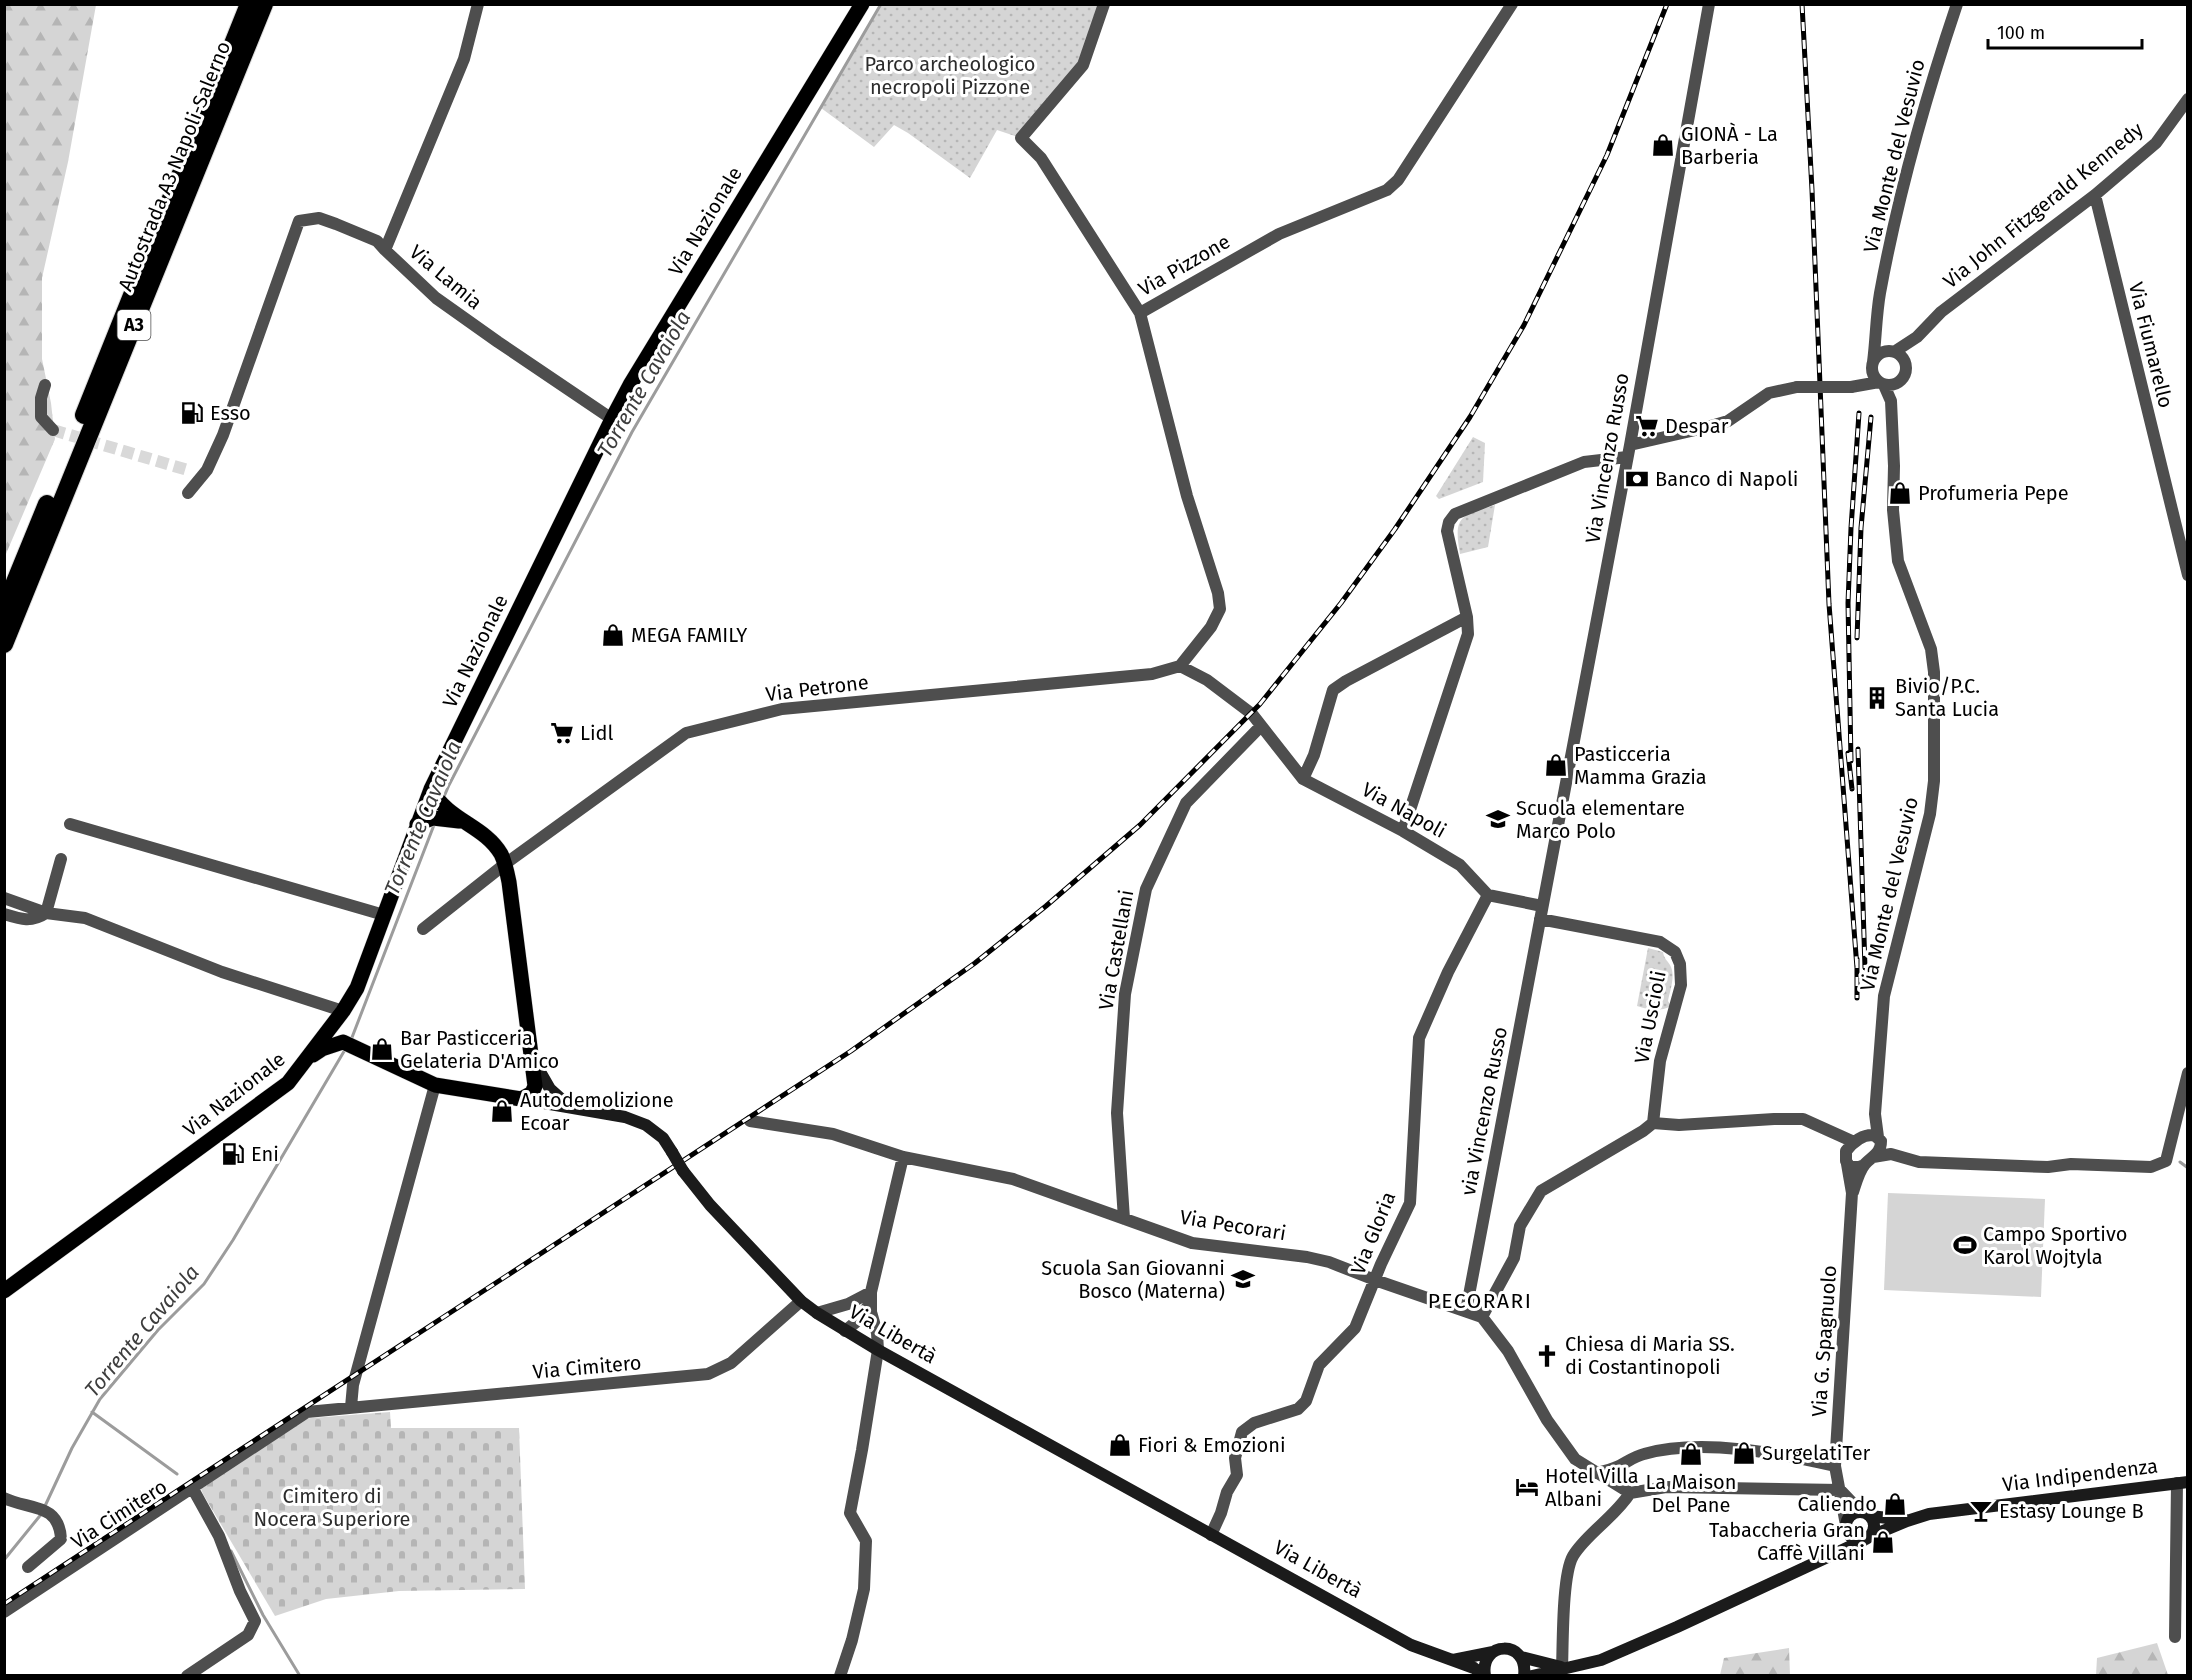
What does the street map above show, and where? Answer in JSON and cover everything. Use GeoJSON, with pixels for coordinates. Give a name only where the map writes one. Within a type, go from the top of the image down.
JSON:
{"type":"FeatureCollection","features":[{"type":"Feature","properties":{"kind":"highway","name":"Autostrada A3 Napoli-Salerno"},"geometry":{"type":"LineString","coordinates":[[4,609],[249,4]]}},
{"type":"Feature","properties":{"kind":"highway","name":"Autostrada A3 Napoli-Salerno"},"geometry":{"type":"LineString","coordinates":[[4,644],[264,4]]}},
{"type":"Feature","properties":{"kind":"main road","name":"Via Nazionale"},"geometry":{"type":"LineString","coordinates":[[4,1291],[288,1083],[343,1011],[357,988],[431,789],[612,419],[630,385],[862,4]]}},
{"type":"Feature","properties":{"kind":"main road"},"geometry":{"type":"LineString","coordinates":[[431,789],[438,801],[462,821],[484,835],[503,860],[510,882],[535,1086],[532,1093],[521,1099]]}},
{"type":"Feature","properties":{"kind":"main road"},"geometry":{"type":"LineString","coordinates":[[417,824],[433,818],[462,821]]}},
{"type":"Feature","properties":{"kind":"main road"},"geometry":{"type":"LineString","coordinates":[[308,1059],[322,1049],[343,1042],[340,1025],[343,1011]]}},
{"type":"Feature","properties":{"kind":"main road","name":"Via Libertà"},"geometry":{"type":"LineString","coordinates":[[343,1042],[435,1085],[625,1117],[646,1125],[663,1138],[683,1171],[710,1205],[801,1301],[817,1313],[878,1350],[1411,1645],[1474,1668],[1485,1676]]}},
{"type":"Feature","properties":{"kind":"main road"},"geometry":{"type":"LineString","coordinates":[[530,1054],[550,1089],[571,1108]]}},
{"type":"Feature","properties":{"kind":"main road","name":"Via Indipendenza"},"geometry":{"type":"LineString","coordinates":[[1831,1557],[1868,1538],[1929,1514],[2182,1483]]}},
{"type":"Feature","properties":{"kind":"main road"},"geometry":{"type":"LineString","coordinates":[[1532,1676],[1601,1660],[1831,1557],[1850,1517],[1866,1514],[1907,1521]]}},
{"type":"Feature","properties":{"kind":"main road"},"geometry":{"type":"LineString","coordinates":[[1846,1527],[1851,1537],[1868,1538],[1875,1528],[1866,1514]]}},
{"type":"Feature","properties":{"kind":"main road"},"geometry":{"type":"LineString","coordinates":[[1452,1660],[1506,1648],[1521,1657],[1524,1664],[1524,1676]]}},
{"type":"Feature","properties":{"kind":"main road"},"geometry":{"type":"LineString","coordinates":[[1485,1676],[1485,1663],[1493,1652]]}},
{"type":"Feature","properties":{"kind":"main road"},"geometry":{"type":"LineString","coordinates":[[1521,1657],[1562,1668]]}},
{"type":"Feature","properties":{"kind":"street","name":"Via Lamia"},"geometry":{"type":"LineString","coordinates":[[478,4],[464,59],[385,250],[436,298],[612,419]]}},
{"type":"Feature","properties":{"kind":"street"},"geometry":{"type":"LineString","coordinates":[[1104,4],[1083,65],[1021,138],[1041,158],[1140,313]]}},
{"type":"Feature","properties":{"kind":"street","name":"Via Pizzone"},"geometry":{"type":"LineString","coordinates":[[1180,666],[1211,627],[1220,609],[1218,593],[1187,496],[1140,313],[1280,234],[1387,190],[1398,180],[1512,4]]}},
{"type":"Feature","properties":{"kind":"street","name":"Via Vincenzo Russo"},"geometry":{"type":"LineString","coordinates":[[1541,912],[1628,451],[1708,4]]}},
{"type":"Feature","properties":{"kind":"street","name":"Via Monte del Vesuvio"},"geometry":{"type":"LineString","coordinates":[[1880,1139],[1875,1114],[1884,996],[1930,814],[1934,781],[1934,672],[1931,649],[1898,561],[1894,538],[1890,401],[1873,373],[1873,364],[1880,296],[1919,123],[1957,4]]}},
{"type":"Feature","properties":{"kind":"street","name":"Via John Fitzgerald Kennedy"},"geometry":{"type":"LineString","coordinates":[[1892,351],[1917,337],[1941,312],[2095,195],[2156,143],[2187,99]]}},
{"type":"Feature","properties":{"kind":"street","name":"Via Fiumarello"},"geometry":{"type":"LineString","coordinates":[[2095,195],[2187,575]]}},
{"type":"Feature","properties":{"kind":"street"},"geometry":{"type":"LineString","coordinates":[[188,493],[207,470],[223,435],[299,221],[319,218],[377,241],[385,250]]}},
{"type":"Feature","properties":{"kind":"street","name":"Via Monte del Vesuvio"},"geometry":{"type":"LineString","coordinates":[[1878,320],[1892,351],[1903,357],[1907,367],[1904,378],[1890,401]]}},
{"type":"Feature","properties":{"kind":"street","name":"Via John Fitzgerald Kennedy"},"geometry":{"type":"LineString","coordinates":[[1907,367],[1917,337]]}},
{"type":"Feature","properties":{"kind":"street"},"geometry":{"type":"LineString","coordinates":[[1855,386],[1880,354],[1892,351]]}},
{"type":"Feature","properties":{"kind":"street"},"geometry":{"type":"LineString","coordinates":[[1403,831],[1468,634],[1467,617],[1447,531],[1449,522],[1455,514],[1584,462],[1728,421],[1769,393],[1797,387],[1895,385],[1900,382]]}},
{"type":"Feature","properties":{"kind":"street"},"geometry":{"type":"LineString","coordinates":[[45,385],[40,413],[42,420],[53,430]]}},
{"type":"Feature","properties":{"kind":"street"},"geometry":{"type":"LineString","coordinates":[[191,471],[207,470]]}},
{"type":"Feature","properties":{"kind":"street"},"geometry":{"type":"LineString","coordinates":[[1303,779],[1314,754],[1333,690],[1467,617]]}},
{"type":"Feature","properties":{"kind":"street"},"geometry":{"type":"LineString","coordinates":[[1180,666],[1207,680],[1252,714],[1261,726]]}},
{"type":"Feature","properties":{"kind":"street","name":"Via Petrone"},"geometry":{"type":"LineString","coordinates":[[423,929],[503,860],[686,733],[782,709],[1152,675],[1180,666]]}},
{"type":"Feature","properties":{"kind":"street","name":"Via Napoli"},"geometry":{"type":"LineString","coordinates":[[1261,726],[1303,779],[1403,831],[1460,865],[1488,895]]}},
{"type":"Feature","properties":{"kind":"street","name":"Via Castellani"},"geometry":{"type":"LineString","coordinates":[[1124,1219],[1117,1113],[1125,994],[1146,889],[1186,803],[1261,726]]}},
{"type":"Feature","properties":{"kind":"street"},"geometry":{"type":"LineString","coordinates":[[70,824],[384,915]]}},
{"type":"Feature","properties":{"kind":"street"},"geometry":{"type":"LineString","coordinates":[[4,914],[21,920],[30,920],[46,913],[62,859]]}},
{"type":"Feature","properties":{"kind":"street"},"geometry":{"type":"LineString","coordinates":[[1488,895],[1541,912]]}},
{"type":"Feature","properties":{"kind":"street","name":"Via Gloria"},"geometry":{"type":"LineString","coordinates":[[1211,1535],[1221,1514],[1227,1492],[1237,1475],[1235,1458],[1242,1432],[1254,1423],[1298,1409],[1306,1401],[1319,1365],[1355,1328],[1410,1203],[1419,1038],[1448,972],[1488,895]]}},
{"type":"Feature","properties":{"kind":"street"},"geometry":{"type":"LineString","coordinates":[[4,898],[46,913],[84,918],[222,972],[343,1011]]}},
{"type":"Feature","properties":{"kind":"street","name":"Via Uscioli"},"geometry":{"type":"LineString","coordinates":[[1541,912],[1660,942],[1675,952],[1680,964],[1681,985],[1660,1061],[1653,1123]]}},
{"type":"Feature","properties":{"kind":"street","name":"via Vincenzo Russo"},"geometry":{"type":"LineString","coordinates":[[1466,1311],[1541,912]]}},
{"type":"Feature","properties":{"kind":"street"},"geometry":{"type":"LineString","coordinates":[[1846,1164],[1854,1168],[1891,1154],[1919,1162],[2048,1167],[2071,1164],[2151,1167],[2166,1161],[2187,1073]]}},
{"type":"Feature","properties":{"kind":"street"},"geometry":{"type":"LineString","coordinates":[[351,1407],[353,1385],[435,1085]]}},
{"type":"Feature","properties":{"kind":"street","name":"Via Monte del Vesuvio"},"geometry":{"type":"LineString","coordinates":[[1846,1164],[1846,1151],[1859,1139],[1875,1114]]}},
{"type":"Feature","properties":{"kind":"street"},"geometry":{"type":"LineString","coordinates":[[1866,1514],[1840,1490],[1666,1487],[1629,1493],[1575,1459],[1547,1419],[1508,1351],[1482,1317],[1514,1258],[1520,1226],[1541,1191],[1653,1123],[1679,1125],[1803,1119],[1859,1139],[1874,1135],[1880,1139],[1891,1154]]}},
{"type":"Feature","properties":{"kind":"street","name":"Via Pecorari"},"geometry":{"type":"LineString","coordinates":[[750,1121],[833,1134],[903,1157],[1013,1179],[1192,1243],[1307,1257],[1329,1262],[1482,1317]]}},
{"type":"Feature","properties":{"kind":"street","name":"Via G. Spagnuolo"},"geometry":{"type":"LineString","coordinates":[[1852,1193],[1869,1161],[1879,1152],[1880,1139]]}},
{"type":"Feature","properties":{"kind":"street"},"geometry":{"type":"LineString","coordinates":[[845,1330],[867,1297],[903,1157]]}},
{"type":"Feature","properties":{"kind":"street","name":"Via G. Spagnuolo"},"geometry":{"type":"LineString","coordinates":[[1846,1164],[1852,1193],[1835,1466],[1846,1527]]}},
{"type":"Feature","properties":{"kind":"street"},"geometry":{"type":"LineString","coordinates":[[817,1313],[867,1297]]}},
{"type":"Feature","properties":{"kind":"street"},"geometry":{"type":"LineString","coordinates":[[840,1676],[852,1640],[864,1589],[866,1541],[850,1513],[878,1350],[877,1333],[867,1297]]}},
{"type":"Feature","properties":{"kind":"street","name":"Via Cimitero"},"geometry":{"type":"LineString","coordinates":[[4,1612],[307,1412],[708,1374],[731,1363],[748,1351],[801,1301]]}},
{"type":"Feature","properties":{"kind":"street"},"geometry":{"type":"LineString","coordinates":[[1597,1473],[1619,1466],[1642,1454],[1678,1447],[1755,1451],[1792,1456],[1835,1466]]}},
{"type":"Feature","properties":{"kind":"street"},"geometry":{"type":"LineString","coordinates":[[2175,1637],[2182,1483]]}},
{"type":"Feature","properties":{"kind":"street"},"geometry":{"type":"LineString","coordinates":[[187,1676],[248,1635],[255,1621],[240,1591],[219,1536],[193,1489]]}},
{"type":"Feature","properties":{"kind":"street"},"geometry":{"type":"LineString","coordinates":[[1562,1668],[1564,1610],[1567,1581],[1573,1557],[1621,1506],[1629,1493]]}},
{"type":"Feature","properties":{"kind":"street"},"geometry":{"type":"LineString","coordinates":[[4,1498],[45,1512],[57,1521],[61,1539],[28,1566]]}},
{"type":"Feature","properties":{"kind":"green space"},"geometry":{"type":"Polygon","coordinates":[[[4,5],[96,5],[68,162],[42,278],[42,359],[51,403],[55,439],[6,554],[4,554],[4,5]]]}},
{"type":"Feature","properties":{"kind":"green space","name":"Parco archeologico necropoli Pizzone"},"geometry":{"type":"Polygon","coordinates":[[[881,5],[1101,5],[1083,65],[1021,138],[997,130],[970,178],[894,125],[874,147],[821,108],[881,5]]]}},
{"type":"Feature","properties":{"kind":"green space"},"geometry":{"type":"Polygon","coordinates":[[[1473,437],[1485,443],[1483,482],[1439,499],[1436,496],[1473,437]]]}},
{"type":"Feature","properties":{"kind":"green space"},"geometry":{"type":"Polygon","coordinates":[[[1495,505],[1488,547],[1460,554],[1458,531],[1462,519],[1495,505]]]}},
{"type":"Feature","properties":{"kind":"green space"},"geometry":{"type":"Polygon","coordinates":[[[1648,948],[1663,952],[1672,969],[1668,1001],[1671,1006],[1659,1010],[1637,1006],[1648,948]]]}},
{"type":"Feature","properties":{"kind":"green space","name":"Campo Sportivo Karol Wojtyla"},"geometry":{"type":"Polygon","coordinates":[[[1888,1193],[2045,1199],[2041,1297],[1884,1290],[1888,1193]]]}},
{"type":"Feature","properties":{"kind":"green space","name":"Cimitero di Nocera Superiore"},"geometry":{"type":"Polygon","coordinates":[[[390,1412],[391,1428],[519,1428],[525,1589],[399,1591],[326,1599],[275,1616],[201,1489],[299,1419],[390,1412]]]}},
{"type":"Feature","properties":{"kind":"green space"},"geometry":{"type":"Polygon","coordinates":[[[2157,1643],[2168,1675],[2096,1675],[2097,1658],[2157,1643]]]}},
{"type":"Feature","properties":{"kind":"green space"},"geometry":{"type":"Polygon","coordinates":[[[1789,1648],[1790,1675],[1720,1675],[1724,1658],[1789,1648]]]}},
{"type":"Feature","properties":{"kind":"waterway","name":"Torrente Cavaiola"},"geometry":{"type":"LineString","coordinates":[[443,799],[632,432],[881,4]]}},
{"type":"Feature","properties":{"kind":"waterway","name":"Torrente Cavaiola"},"geometry":{"type":"LineString","coordinates":[[351,1040],[434,825]]}},
{"type":"Feature","properties":{"kind":"waterway","name":"Torrente Cavaiola"},"geometry":{"type":"LineString","coordinates":[[45,1506],[72,1448],[100,1399],[158,1330],[204,1284],[233,1240],[346,1048]]}},
{"type":"Feature","properties":{"kind":"waterway"},"geometry":{"type":"LineString","coordinates":[[2180,1162],[2188,1168]]}},
{"type":"Feature","properties":{"kind":"waterway"},"geometry":{"type":"LineString","coordinates":[[92,1412],[177,1474]]}},
{"type":"Feature","properties":{"kind":"waterway","name":"Torrente Cavaiola"},"geometry":{"type":"LineString","coordinates":[[4,1560],[43,1512]]}},
{"type":"Feature","properties":{"kind":"waterway"},"geometry":{"type":"LineString","coordinates":[[231,1551],[263,1615],[300,1676]]}},
{"type":"Feature","properties":{"kind":"tunnel"},"geometry":{"type":"LineString","coordinates":[[53,430],[191,471]]}},
{"type":"Feature","properties":{"kind":"railway"},"geometry":{"type":"LineString","coordinates":[[4,1604],[851,1051],[975,963],[1046,906],[1140,825],[1260,704],[1341,603],[1395,529],[1470,417],[1524,325],[1607,155],[1667,4]]}},
{"type":"Feature","properties":{"kind":"railway"},"geometry":{"type":"LineString","coordinates":[[1802,4],[1829,604],[1857,968]]}},
{"type":"Feature","properties":{"kind":"railway"},"geometry":{"type":"LineString","coordinates":[[1851,761],[1848,603],[1859,413]]}},
{"type":"Feature","properties":{"kind":"railway"},"geometry":{"type":"LineString","coordinates":[[1857,638],[1861,528],[1871,417]]}},
{"type":"Feature","properties":{"kind":"railway"},"geometry":{"type":"LineString","coordinates":[[1858,749],[1865,968]]}},
{"type":"Feature","properties":{"kind":"railway"},"geometry":{"type":"LineString","coordinates":[[1848,753],[1852,789]]}},
{"type":"Feature","properties":{"kind":"railway"},"geometry":{"type":"LineString","coordinates":[[1857,959],[1857,998]]}},
{"type":"Feature","properties":{"kind":"place","name":"GIONÀ - La Barberia"},"geometry":{"type":"Point","coordinates":[1663,145]}},
{"type":"Feature","properties":{"kind":"place","name":"Esso"},"geometry":{"type":"Point","coordinates":[192,413]}},
{"type":"Feature","properties":{"kind":"place","name":"Despar"},"geometry":{"type":"Point","coordinates":[1647,426]}},
{"type":"Feature","properties":{"kind":"place","name":"Banco di Napoli"},"geometry":{"type":"Point","coordinates":[1637,479]}},
{"type":"Feature","properties":{"kind":"place","name":"Profumeria Pepe"},"geometry":{"type":"Point","coordinates":[1900,493]}},
{"type":"Feature","properties":{"kind":"place","name":"MEGA FAMILY"},"geometry":{"type":"Point","coordinates":[613,635]}},
{"type":"Feature","properties":{"kind":"place","name":"Bivio/P.C. Santa Lucia"},"geometry":{"type":"Point","coordinates":[1877,698]}},
{"type":"Feature","properties":{"kind":"place","name":"Lidl"},"geometry":{"type":"Point","coordinates":[562,733]}},
{"type":"Feature","properties":{"kind":"place","name":"Pasticceria Mamma Grazia"},"geometry":{"type":"Point","coordinates":[1556,765]}},
{"type":"Feature","properties":{"kind":"place","name":"Scuola elementare Marco Polo"},"geometry":{"type":"Point","coordinates":[1498,819]}},
{"type":"Feature","properties":{"kind":"place","name":"Bar Pasticceria Gelateria D'Amico"},"geometry":{"type":"Point","coordinates":[382,1049]}},
{"type":"Feature","properties":{"kind":"place","name":"Autodemolizione Ecoar"},"geometry":{"type":"Point","coordinates":[502,1111]}},
{"type":"Feature","properties":{"kind":"place","name":"Eni"},"geometry":{"type":"Point","coordinates":[233,1154]}},
{"type":"Feature","properties":{"kind":"place","name":"Campo Sportivo Karol Wojtyla"},"geometry":{"type":"Point","coordinates":[1965,1245]}},
{"type":"Feature","properties":{"kind":"place","name":"Scuola San Giovanni Bosco (Materna)"},"geometry":{"type":"Point","coordinates":[1243,1279]}},
{"type":"Feature","properties":{"kind":"place","name":"Chiesa di Maria SS. di Costantinopoli"},"geometry":{"type":"Point","coordinates":[1547,1356]}},
{"type":"Feature","properties":{"kind":"place","name":"Fiori & Emozioni"},"geometry":{"type":"Point","coordinates":[1120,1445]}},
{"type":"Feature","properties":{"kind":"place","name":"SurgelatiTer"},"geometry":{"type":"Point","coordinates":[1744,1453]}},
{"type":"Feature","properties":{"kind":"place","name":"La Maison Del Pane"},"geometry":{"type":"Point","coordinates":[1691,1454]}},
{"type":"Feature","properties":{"kind":"place","name":"Hotel Villa Albani"},"geometry":{"type":"Point","coordinates":[1527,1487]}},
{"type":"Feature","properties":{"kind":"place","name":"Caliendo"},"geometry":{"type":"Point","coordinates":[1895,1504]}},
{"type":"Feature","properties":{"kind":"place","name":"Estasy Lounge B"},"geometry":{"type":"Point","coordinates":[1981,1511]}},
{"type":"Feature","properties":{"kind":"place","name":"Tabaccheria Gran Caffè Villani"},"geometry":{"type":"Point","coordinates":[1883,1542]}},
{"type":"Feature","properties":{"kind":"district","name":"PECORARI"},"geometry":{"type":"Point","coordinates":[1480,1301]}}]}
